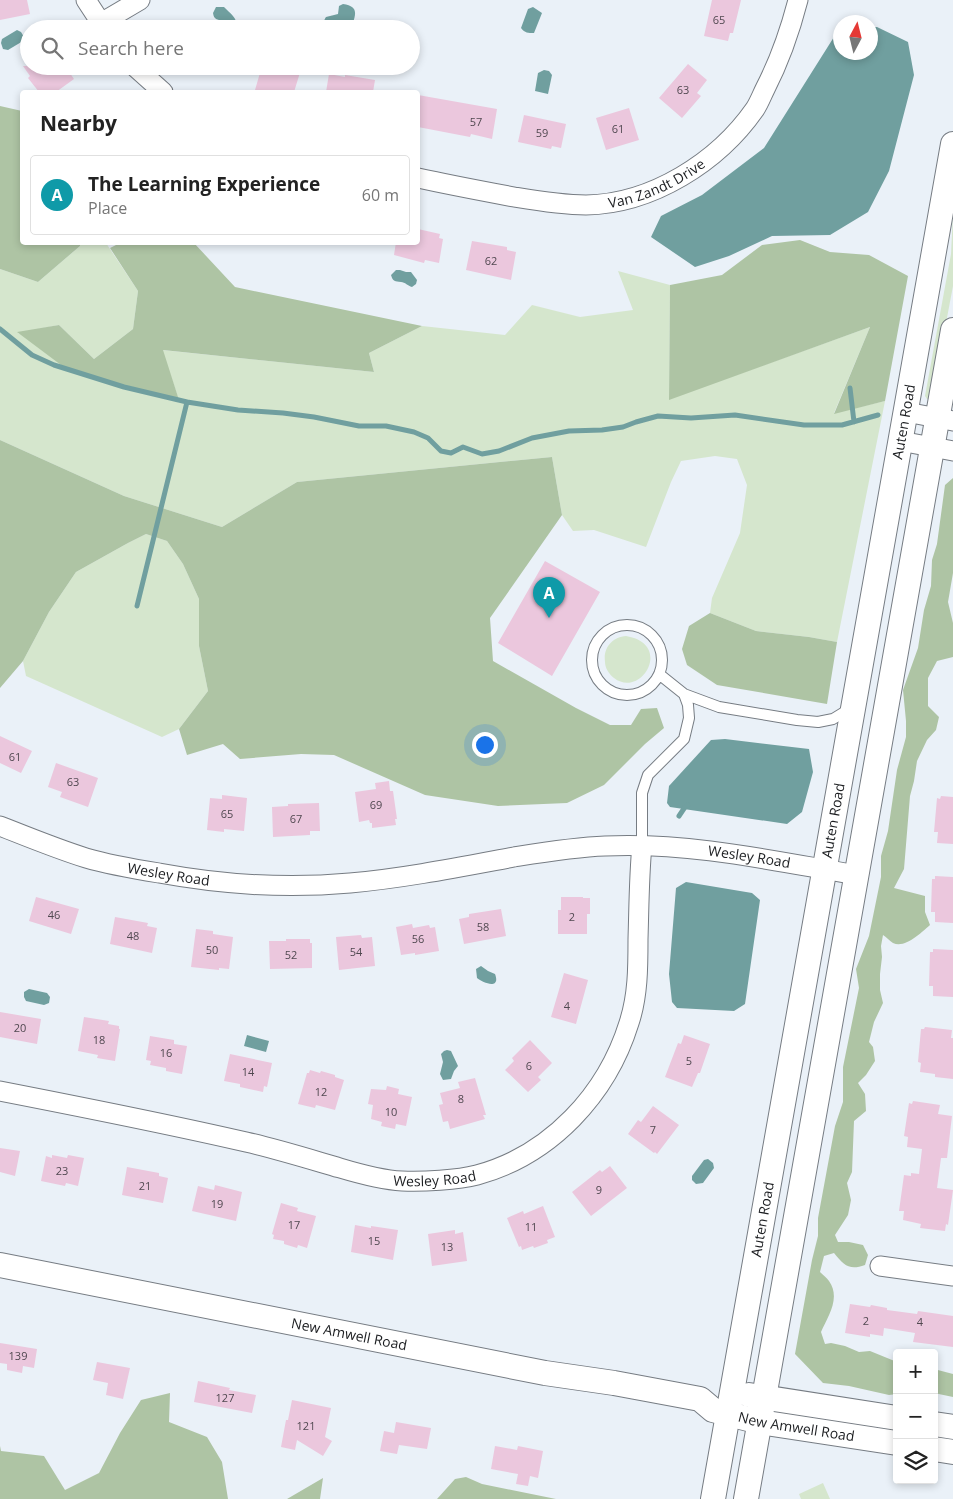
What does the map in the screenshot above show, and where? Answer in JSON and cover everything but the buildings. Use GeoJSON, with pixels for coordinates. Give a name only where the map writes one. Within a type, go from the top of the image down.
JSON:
{"type":"FeatureCollection","features":[{"type":"Feature","properties":{"kind":"street"},"geometry":{"type":"LineString","coordinates":[[86,0],[99,20]]}},
{"type":"Feature","properties":{"kind":"street"},"geometry":{"type":"LineString","coordinates":[[112,20],[140,0]]}},
{"type":"Feature","properties":{"kind":"street","name":"Van Zandt Drive"},"geometry":{"type":"LineString","coordinates":[[420,178],[556,204],[588,205],[622,200],[656,189],[686,175],[734,135],[756,108],[776,67],[790,31],[798,0]]}},
{"type":"Feature","properties":{"kind":"street"},"geometry":{"type":"LineString","coordinates":[[144,75],[160,90]]}},
{"type":"Feature","properties":{"kind":"street","name":"Auten Road"},"geometry":{"type":"LineString","coordinates":[[713,1499],[953,144]]}},
{"type":"Feature","properties":{"kind":"street"},"geometry":{"type":"LineString","coordinates":[[746,1499],[857,876],[943,449],[953,330]]}},
{"type":"Feature","properties":{"kind":"street"},"geometry":{"type":"LineString","coordinates":[[906,412],[945,419]]}},
{"type":"Feature","properties":{"kind":"street"},"geometry":{"type":"LineString","coordinates":[[900,441],[943,449]]}},
{"type":"Feature","properties":{"kind":"street","name":"Wesley Road"},"geometry":{"type":"LineString","coordinates":[[0,826],[87,858],[133,869],[202,881],[255,886],[351,883],[411,875],[563,849],[642,845],[699,849],[857,876]]}},
{"type":"Feature","properties":{"kind":"street","name":"Wesley Road"},"geometry":{"type":"LineString","coordinates":[[0,1091],[252,1143],[366,1176],[401,1181],[438,1180],[476,1175],[508,1164],[535,1149],[560,1130],[582,1109],[601,1084],[619,1054],[630,1021],[637,982],[639,877],[642,845]]}},
{"type":"Feature","properties":{"kind":"street","name":"New Amwell Road"},"geometry":{"type":"LineString","coordinates":[[0,1264],[545,1373],[614,1383],[700,1399],[713,1410],[731,1403],[764,1397],[893,1417]]}},
{"type":"Feature","properties":{"kind":"street"},"geometry":{"type":"LineString","coordinates":[[880,1266],[953,1276]]}},
{"type":"Feature","properties":{"kind":"street","name":"New Amwell Road"},"geometry":{"type":"LineString","coordinates":[[731,1403],[760,1422],[893,1442]]}},
{"type":"Feature","properties":{"kind":"street"},"geometry":{"type":"LineString","coordinates":[[938,1425],[953,1427]]}},
{"type":"Feature","properties":{"kind":"street"},"geometry":{"type":"LineString","coordinates":[[938,1450],[953,1452]]}},
{"type":"Feature","properties":{"kind":"lane"},"geometry":{"type":"LineString","coordinates":[[622,626],[634,626],[645,630],[653,636],[659,646],[662,656],[662,667],[659,674],[658,678],[650,686],[640,692],[629,695],[617,693],[606,688],[598,680],[592,657],[595,646],[602,636],[611,629],[622,626]]}},
{"type":"Feature","properties":{"kind":"lane"},"geometry":{"type":"LineString","coordinates":[[659,674],[684,694],[719,707],[797,720],[818,722],[833,719],[854,706]]}},
{"type":"Feature","properties":{"kind":"lane"},"geometry":{"type":"LineString","coordinates":[[642,845],[642,793],[648,775],[684,738],[689,718],[688,705],[684,694]]}},
{"type":"Feature","properties":{"kind":"shaded area"},"geometry":{"type":"Polygon","coordinates":[[[343,4],[351,6],[355,12],[354,20],[324,20],[326,17],[338,14],[339,6],[343,4]]]}},
{"type":"Feature","properties":{"kind":"shaded area"},"geometry":{"type":"Polygon","coordinates":[[[216,7],[224,7],[236,20],[219,20],[215,18],[213,13],[216,7]]]}},
{"type":"Feature","properties":{"kind":"shaded area"},"geometry":{"type":"Polygon","coordinates":[[[533,7],[542,13],[534,33],[528,33],[521,28],[528,9],[533,7]]]}},
{"type":"Feature","properties":{"kind":"shaded area"},"geometry":{"type":"Polygon","coordinates":[[[878,27],[908,42],[914,75],[889,171],[868,212],[830,235],[772,236],[729,256],[695,267],[651,237],[661,216],[702,195],[764,148],[833,39],[833,60],[878,60],[878,27]]]}},
{"type":"Feature","properties":{"kind":"shaded area"},"geometry":{"type":"Polygon","coordinates":[[[17,30],[20,32],[20,43],[8,50],[3,49],[2,39],[17,30]]]}},
{"type":"Feature","properties":{"kind":"shaded area"},"geometry":{"type":"Polygon","coordinates":[[[544,70],[549,71],[552,75],[548,94],[535,91],[538,73],[544,70]]]}},
{"type":"Feature","properties":{"kind":"shaded area"},"geometry":{"type":"Polygon","coordinates":[[[0,106],[20,111],[20,245],[80,246],[38,282],[0,269],[0,106]]]}},
{"type":"Feature","properties":{"kind":"shaded area"},"geometry":{"type":"Polygon","coordinates":[[[953,213],[953,286],[932,397],[927,399],[925,396],[951,254],[953,213]]]}},
{"type":"Feature","properties":{"kind":"shaded area"},"geometry":{"type":"Polygon","coordinates":[[[800,240],[830,252],[869,255],[908,276],[885,401],[834,414],[870,327],[669,400],[670,285],[722,275],[762,245],[800,240]]]}},
{"type":"Feature","properties":{"kind":"shaded area"},"geometry":{"type":"Polygon","coordinates":[[[107,245],[138,291],[133,329],[94,359],[59,325],[18,333],[179,400],[162,350],[374,372],[369,353],[422,326],[505,335],[532,305],[580,317],[633,310],[618,271],[670,285],[669,399],[870,327],[834,413],[885,401],[837,642],[756,631],[710,613],[712,598],[740,533],[747,485],[737,459],[715,456],[681,461],[646,547],[594,530],[573,531],[562,515],[552,457],[297,482],[222,527],[124,496],[0,440],[0,269],[38,282],[80,246],[107,245]]]}},
{"type":"Feature","properties":{"kind":"shaded area"},"geometry":{"type":"Polygon","coordinates":[[[116,245],[196,245],[235,287],[422,326],[369,353],[374,372],[163,350],[179,400],[69,371],[17,332],[59,325],[94,359],[133,329],[138,291],[110,248],[116,245]]]}},
{"type":"Feature","properties":{"kind":"shaded area"},"geometry":{"type":"Polygon","coordinates":[[[396,270],[411,272],[417,280],[416,284],[412,287],[393,280],[391,275],[396,270]]]}},
{"type":"Feature","properties":{"kind":"shaded area"},"geometry":{"type":"Polygon","coordinates":[[[0,440],[124,496],[222,527],[297,482],[552,457],[562,515],[490,618],[493,661],[610,725],[631,725],[641,709],[657,708],[664,728],[604,785],[567,803],[498,806],[425,795],[334,755],[301,754],[240,759],[223,744],[187,755],[179,729],[208,691],[199,646],[199,599],[183,564],[167,541],[146,534],[76,572],[49,612],[23,661],[0,688],[0,440]]]}},
{"type":"Feature","properties":{"kind":"shaded area"},"geometry":{"type":"Polygon","coordinates":[[[953,478],[953,573],[948,602],[953,623],[953,657],[937,661],[928,678],[928,706],[939,717],[936,730],[927,740],[917,761],[910,796],[904,869],[894,888],[925,896],[925,912],[930,925],[923,932],[903,944],[893,943],[883,935],[880,990],[883,1003],[874,1022],[869,1042],[873,1047],[875,1061],[858,1083],[865,1094],[866,1111],[854,1121],[852,1172],[847,1183],[851,1200],[848,1215],[835,1235],[838,1242],[863,1245],[868,1255],[865,1265],[859,1267],[847,1266],[834,1253],[824,1256],[820,1272],[829,1281],[834,1294],[830,1313],[821,1332],[825,1344],[831,1343],[845,1346],[859,1352],[870,1351],[893,1360],[893,1394],[889,1395],[849,1386],[823,1383],[795,1354],[818,1236],[818,1218],[835,1126],[843,1102],[843,1067],[859,988],[856,969],[869,936],[881,877],[881,856],[888,831],[897,770],[906,737],[903,690],[918,648],[924,610],[931,586],[932,560],[937,544],[945,485],[953,478]]]}},
{"type":"Feature","properties":{"kind":"shaded area"},"geometry":{"type":"Polygon","coordinates":[[[146,534],[167,541],[183,564],[199,599],[199,646],[208,691],[179,729],[162,737],[26,676],[23,661],[49,612],[76,572],[146,534]]]}},
{"type":"Feature","properties":{"kind":"shaded area"},"geometry":{"type":"Polygon","coordinates":[[[710,613],[756,631],[837,642],[827,704],[717,685],[687,665],[682,649],[689,626],[710,613]]]}},
{"type":"Feature","properties":{"kind":"shaded area"},"geometry":{"type":"Polygon","coordinates":[[[626,636],[640,641],[648,649],[650,658],[648,668],[642,676],[634,681],[624,683],[609,673],[605,657],[607,647],[613,641],[626,636]]]}},
{"type":"Feature","properties":{"kind":"shaded area"},"geometry":{"type":"Polygon","coordinates":[[[725,739],[809,749],[813,772],[802,812],[787,824],[670,807],[667,803],[669,786],[711,740],[725,739]]]}},
{"type":"Feature","properties":{"kind":"shaded area"},"geometry":{"type":"Polygon","coordinates":[[[686,882],[752,893],[760,900],[745,1004],[734,1011],[677,1008],[672,1002],[669,974],[676,888],[686,882]]]}},
{"type":"Feature","properties":{"kind":"shaded area"},"geometry":{"type":"Polygon","coordinates":[[[481,966],[495,974],[496,982],[494,984],[483,982],[477,978],[476,969],[481,966]]]}},
{"type":"Feature","properties":{"kind":"shaded area"},"geometry":{"type":"Polygon","coordinates":[[[29,989],[47,993],[50,997],[49,1003],[44,1005],[26,1001],[24,992],[29,989]]]}},
{"type":"Feature","properties":{"kind":"shaded area"},"geometry":{"type":"Polygon","coordinates":[[[247,1035],[269,1041],[266,1052],[244,1046],[247,1035]]]}},
{"type":"Feature","properties":{"kind":"shaded area"},"geometry":{"type":"Polygon","coordinates":[[[447,1050],[451,1051],[458,1066],[451,1079],[443,1080],[440,1074],[443,1062],[441,1054],[447,1050]]]}},
{"type":"Feature","properties":{"kind":"shaded area"},"geometry":{"type":"Polygon","coordinates":[[[708,1159],[713,1163],[714,1168],[703,1183],[696,1184],[692,1180],[692,1176],[704,1160],[708,1159]]]}},
{"type":"Feature","properties":{"kind":"shaded area"},"geometry":{"type":"Polygon","coordinates":[[[938,1370],[953,1374],[953,1397],[938,1394],[938,1370]]]}},
{"type":"Feature","properties":{"kind":"shaded area"},"geometry":{"type":"Polygon","coordinates":[[[170,1393],[169,1422],[207,1437],[222,1462],[228,1499],[0,1499],[0,1446],[1,1451],[44,1456],[65,1490],[99,1473],[120,1433],[141,1400],[170,1393]]]}},
{"type":"Feature","properties":{"kind":"shaded area"},"geometry":{"type":"Polygon","coordinates":[[[466,1477],[482,1484],[556,1499],[437,1499],[455,1479],[466,1477]]]}},
{"type":"Feature","properties":{"kind":"shaded area"},"geometry":{"type":"Polygon","coordinates":[[[323,1478],[320,1499],[287,1499],[323,1478]]]}},
{"type":"Feature","properties":{"kind":"shaded area"},"geometry":{"type":"Polygon","coordinates":[[[823,1483],[830,1499],[801,1499],[799,1494],[823,1483]]]}},
{"type":"Feature","properties":{"kind":"waterway"},"geometry":{"type":"LineString","coordinates":[[0,329],[32,355],[54,365],[124,387],[187,402],[238,410],[314,417],[359,426],[386,426],[414,432],[428,438],[441,451],[451,453],[463,447],[482,454],[499,451],[532,438],[569,431],[623,427],[658,416],[691,418],[735,415],[804,425],[842,425],[878,415]]}},
{"type":"Feature","properties":{"kind":"waterway"},"geometry":{"type":"LineString","coordinates":[[850,388],[854,422]]}},
{"type":"Feature","properties":{"kind":"waterway"},"geometry":{"type":"LineString","coordinates":[[137,606],[187,402]]}},
{"type":"Feature","properties":{"kind":"waterway"},"geometry":{"type":"LineString","coordinates":[[679,816],[688,805]]}},
{"type":"Feature","properties":{"kind":"place","name":"The Learning Experience"},"geometry":{"type":"Point","coordinates":[549,618]}}]}
